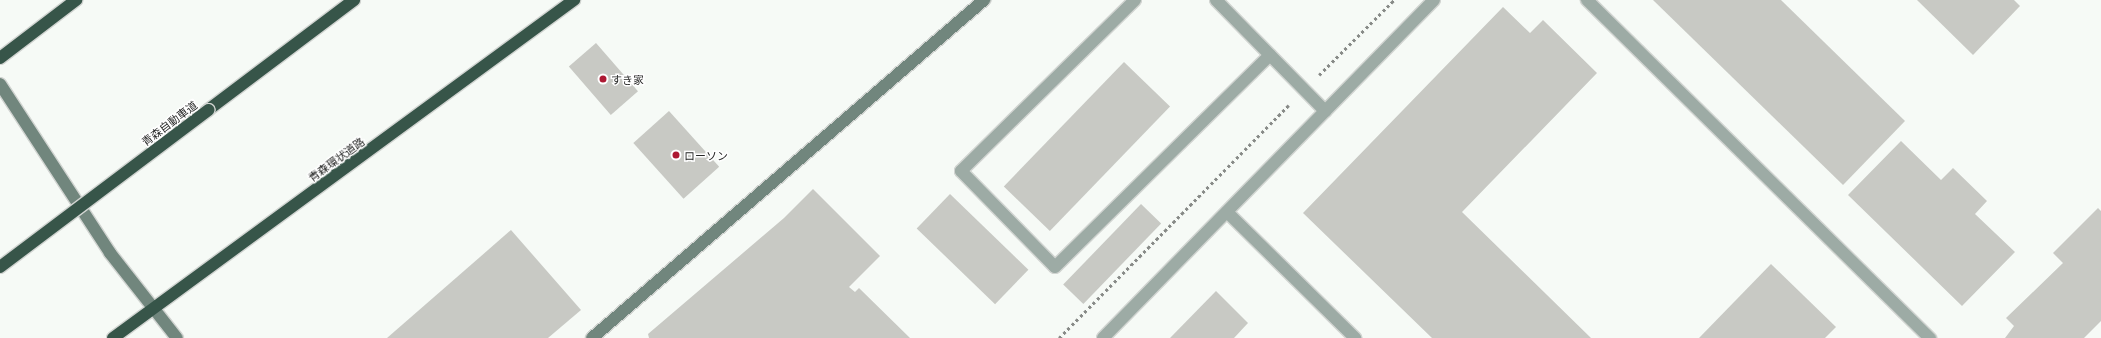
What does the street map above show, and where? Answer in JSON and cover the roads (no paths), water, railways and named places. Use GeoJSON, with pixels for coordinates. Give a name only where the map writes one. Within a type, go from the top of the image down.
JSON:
{"type":"FeatureCollection","features":[{"type":"Feature","properties":{"kind":"highway"},"geometry":{"type":"LineString","coordinates":[[0,58],[76,0]]}},
{"type":"Feature","properties":{"kind":"highway","name":"青森自動車道"},"geometry":{"type":"LineString","coordinates":[[0,267],[354,0]]}},
{"type":"Feature","properties":{"kind":"highway","name":"青森環状道路"},"geometry":{"type":"LineString","coordinates":[[112,338],[151,308],[464,83],[574,0]]}},
{"type":"Feature","properties":{"kind":"street"},"geometry":{"type":"LineString","coordinates":[[592,338],[984,0]]}},
{"type":"Feature","properties":{"kind":"street"},"geometry":{"type":"LineString","coordinates":[[1135,0],[961,171],[1055,267],[1270,55]]}},
{"type":"Feature","properties":{"kind":"street"},"geometry":{"type":"LineString","coordinates":[[1216,0],[1325,111]]}},
{"type":"Feature","properties":{"kind":"street"},"geometry":{"type":"LineString","coordinates":[[1103,338],[1434,0]]}},
{"type":"Feature","properties":{"kind":"street"},"geometry":{"type":"LineString","coordinates":[[1587,0],[1930,338]]}},
{"type":"Feature","properties":{"kind":"street"},"geometry":{"type":"LineString","coordinates":[[0,84],[110,253],[151,308],[177,338]]}},
{"type":"Feature","properties":{"kind":"street"},"geometry":{"type":"LineString","coordinates":[[1227,212],[1355,338]]}},
{"type":"Feature","properties":{"kind":"place","name":"すき家"},"geometry":{"type":"Point","coordinates":[603,79]}},
{"type":"Feature","properties":{"kind":"place","name":"ローソン"},"geometry":{"type":"Point","coordinates":[676,155]}}]}
